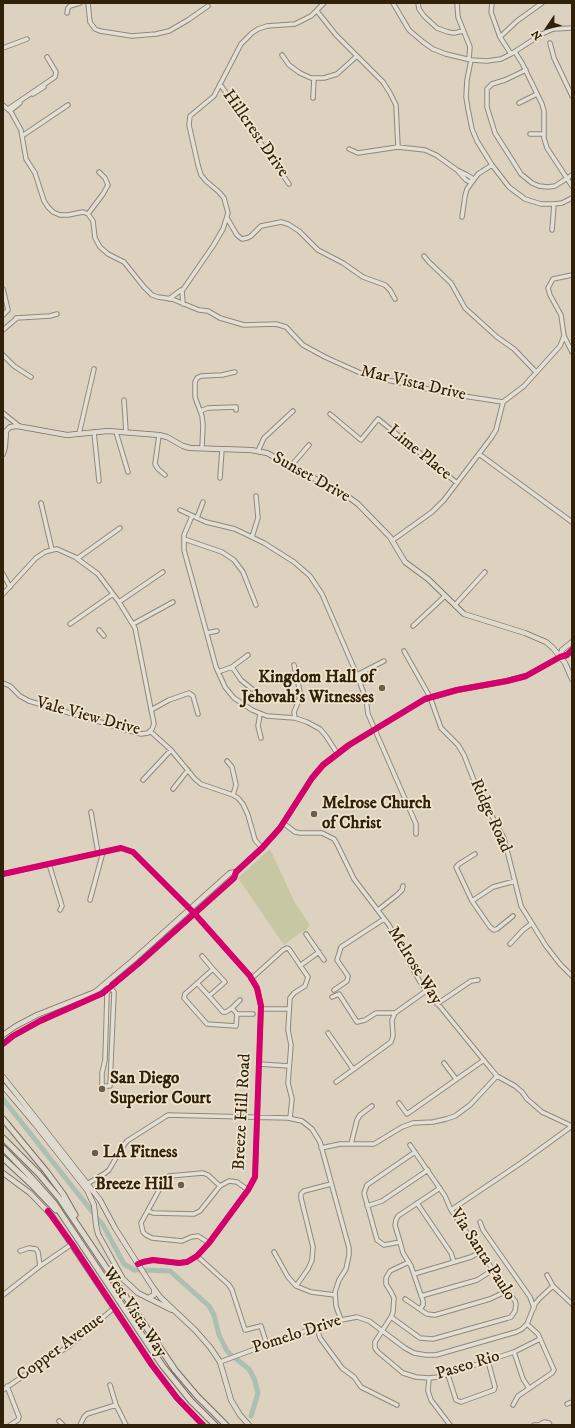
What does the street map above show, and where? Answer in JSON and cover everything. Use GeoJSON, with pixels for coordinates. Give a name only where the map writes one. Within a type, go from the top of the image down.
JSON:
{"type":"FeatureCollection","features":[{"type":"Feature","properties":{"kind":"highway"},"geometry":{"type":"LineString","coordinates":[[3,1119],[59,1189],[83,1232]]}},
{"type":"Feature","properties":{"kind":"highway"},"geometry":{"type":"LineString","coordinates":[[3,1138],[50,1186],[83,1232],[175,1370],[197,1396],[226,1425]]}},
{"type":"Feature","properties":{"kind":"highway"},"geometry":{"type":"LineString","coordinates":[[3,1148],[45,1192],[71,1228],[162,1364],[187,1396],[215,1425]]}},
{"type":"Feature","properties":{"kind":"highway"},"geometry":{"type":"LineString","coordinates":[[3,1158],[45,1198],[71,1228]]}},
{"type":"Feature","properties":{"kind":"main road","name":"Sunset Drive"},"geometry":{"type":"LineString","coordinates":[[20,426],[66,434],[126,432],[159,435],[167,437],[183,446],[258,451],[275,457],[347,496],[358,504],[392,540],[405,562],[428,579],[455,606],[467,615],[525,633],[546,642],[565,663],[572,679]]}},
{"type":"Feature","properties":{"kind":"main road"},"geometry":{"type":"LineString","coordinates":[[3,454],[6,431],[10,427],[20,426]]}},
{"type":"Feature","properties":{"kind":"main road"},"geometry":{"type":"LineString","coordinates":[[560,657],[562,650],[572,642]]}},
{"type":"Feature","properties":{"kind":"main road"},"geometry":{"type":"LineString","coordinates":[[3,1044],[13,1036],[40,1021],[103,993],[109,985],[192,911],[234,878],[236,872],[262,848],[283,823],[312,778],[323,765],[337,753],[423,700],[457,690],[526,676],[560,657],[567,655],[572,650]]}},
{"type":"Feature","properties":{"kind":"main road"},"geometry":{"type":"LineString","coordinates":[[3,1035],[37,1015],[109,985]]}},
{"type":"Feature","properties":{"kind":"main road"},"geometry":{"type":"LineString","coordinates":[[3,1078],[35,1116],[86,1185],[93,1199],[96,1228],[101,1241],[123,1279],[138,1293],[170,1309],[186,1321]]}},
{"type":"Feature","properties":{"kind":"main road"},"geometry":{"type":"LineString","coordinates":[[3,1086],[100,1200],[115,1228],[154,1289],[210,1347],[220,1362],[231,1400],[240,1415],[249,1425]]}},
{"type":"Feature","properties":{"kind":"main road","name":"West Vista Way"},"geometry":{"type":"LineString","coordinates":[[3,1173],[30,1193],[53,1217],[164,1382],[203,1425]]}},
{"type":"Feature","properties":{"kind":"main road"},"geometry":{"type":"LineString","coordinates":[[148,1298],[154,1294],[154,1289]]}},
{"type":"Feature","properties":{"kind":"street"},"geometry":{"type":"LineString","coordinates":[[67,12],[70,6],[80,3]]}},
{"type":"Feature","properties":{"kind":"street"},"geometry":{"type":"LineString","coordinates":[[88,3],[90,22],[95,29],[132,36],[165,32],[188,20],[208,6]]}},
{"type":"Feature","properties":{"kind":"street"},"geometry":{"type":"LineString","coordinates":[[169,299],[179,293],[184,287],[213,246],[228,213],[224,198],[201,175],[189,125],[192,114],[207,103],[217,91],[241,44],[252,33],[267,26],[295,24],[311,16],[324,3]]}},
{"type":"Feature","properties":{"kind":"street"},"geometry":{"type":"LineString","coordinates":[[393,3],[409,30],[423,42],[433,49],[446,54],[470,59],[488,61],[501,59],[553,29],[572,28]]}},
{"type":"Feature","properties":{"kind":"street"},"geometry":{"type":"LineString","coordinates":[[418,3],[418,9],[437,28],[454,33],[464,31]]}},
{"type":"Feature","properties":{"kind":"street"},"geometry":{"type":"LineString","coordinates":[[457,3],[458,17],[470,47],[466,97],[472,129],[477,141],[492,165],[509,187],[520,196],[531,202],[541,204],[562,203],[572,198]]}},
{"type":"Feature","properties":{"kind":"street"},"geometry":{"type":"LineString","coordinates":[[492,3],[491,12],[500,37],[526,70],[544,111],[544,134],[549,153],[572,186]]}},
{"type":"Feature","properties":{"kind":"street"},"geometry":{"type":"LineString","coordinates":[[500,37],[517,21],[542,3]]}},
{"type":"Feature","properties":{"kind":"street"},"geometry":{"type":"LineString","coordinates":[[317,11],[336,35],[383,82],[390,93],[396,105],[398,147]]}},
{"type":"Feature","properties":{"kind":"street"},"geometry":{"type":"LineString","coordinates":[[3,48],[27,39]]}},
{"type":"Feature","properties":{"kind":"street"},"geometry":{"type":"LineString","coordinates":[[550,42],[554,58],[572,96]]}},
{"type":"Feature","properties":{"kind":"street"},"geometry":{"type":"LineString","coordinates":[[282,55],[289,65],[300,73],[314,78],[324,78],[337,74],[357,56]]}},
{"type":"Feature","properties":{"kind":"street"},"geometry":{"type":"LineString","coordinates":[[9,110],[55,76],[56,72],[47,57]]}},
{"type":"Feature","properties":{"kind":"street"},"geometry":{"type":"LineString","coordinates":[[526,70],[505,80],[492,84],[487,89],[487,107],[490,121],[503,147],[525,178],[539,186],[548,187],[555,186],[572,175]]}},
{"type":"Feature","properties":{"kind":"street"},"geometry":{"type":"LineString","coordinates":[[313,98],[314,78]]}},
{"type":"Feature","properties":{"kind":"street","name":"Hillcrest Drive"},"geometry":{"type":"LineString","coordinates":[[220,84],[290,184]]}},
{"type":"Feature","properties":{"kind":"street"},"geometry":{"type":"LineString","coordinates":[[9,110],[44,87]]}},
{"type":"Feature","properties":{"kind":"street"},"geometry":{"type":"LineString","coordinates":[[519,103],[537,94]]}},
{"type":"Feature","properties":{"kind":"street"},"geometry":{"type":"LineString","coordinates":[[3,105],[9,110],[16,120],[22,136],[26,159],[35,173],[44,200],[48,207],[56,214],[64,215],[80,212],[88,214],[108,185],[105,178],[99,172]]}},
{"type":"Feature","properties":{"kind":"street"},"geometry":{"type":"LineString","coordinates":[[22,136],[68,105]]}},
{"type":"Feature","properties":{"kind":"street"},"geometry":{"type":"LineString","coordinates":[[530,134],[544,134]]}},
{"type":"Feature","properties":{"kind":"street"},"geometry":{"type":"LineString","coordinates":[[349,149],[358,153],[398,147],[425,150],[436,155],[472,178],[471,182]]}},
{"type":"Feature","properties":{"kind":"street"},"geometry":{"type":"LineString","coordinates":[[462,217],[465,196],[471,182],[478,174],[492,165]]}},
{"type":"Feature","properties":{"kind":"street"},"geometry":{"type":"LineString","coordinates":[[552,230],[554,204]]}},
{"type":"Feature","properties":{"kind":"street","name":"Mar Vista Drive"},"geometry":{"type":"LineString","coordinates":[[88,214],[93,221],[95,238],[100,247],[108,254],[124,262],[152,295],[208,311],[232,322],[244,325],[276,324],[286,327],[303,345],[325,357],[365,375],[450,394],[503,402]]}},
{"type":"Feature","properties":{"kind":"street"},"geometry":{"type":"LineString","coordinates":[[227,218],[242,239],[251,236],[261,226],[281,222],[288,224],[299,230],[318,250],[343,263],[363,277],[384,285],[390,290],[395,299]]}},
{"type":"Feature","properties":{"kind":"street"},"geometry":{"type":"LineString","coordinates":[[424,256],[428,262],[451,283],[465,308],[514,349],[536,372]]}},
{"type":"Feature","properties":{"kind":"street"},"geometry":{"type":"LineString","coordinates":[[572,275],[553,280],[548,288],[550,295],[561,315],[564,336],[572,352]]}},
{"type":"Feature","properties":{"kind":"street"},"geometry":{"type":"LineString","coordinates":[[183,304],[181,295],[184,287]]}},
{"type":"Feature","properties":{"kind":"street"},"geometry":{"type":"LineString","coordinates":[[3,289],[8,310],[3,314]]}},
{"type":"Feature","properties":{"kind":"street"},"geometry":{"type":"LineString","coordinates":[[3,330],[16,318],[45,317],[57,314]]}},
{"type":"Feature","properties":{"kind":"street"},"geometry":{"type":"LineString","coordinates":[[392,540],[432,512],[444,500],[496,430],[503,402],[524,386],[560,346],[564,336]]}},
{"type":"Feature","properties":{"kind":"street"},"geometry":{"type":"LineString","coordinates":[[3,355],[14,366],[31,376]]}},
{"type":"Feature","properties":{"kind":"street"},"geometry":{"type":"LineString","coordinates":[[79,434],[94,369]]}},
{"type":"Feature","properties":{"kind":"street"},"geometry":{"type":"LineString","coordinates":[[202,448],[203,425],[200,410],[195,397],[195,382],[200,376],[222,375],[235,372]]}},
{"type":"Feature","properties":{"kind":"street"},"geometry":{"type":"LineString","coordinates":[[124,400],[126,432]]}},
{"type":"Feature","properties":{"kind":"street"},"geometry":{"type":"LineString","coordinates":[[200,410],[208,408],[236,407],[236,410]]}},
{"type":"Feature","properties":{"kind":"street"},"geometry":{"type":"LineString","coordinates":[[258,451],[264,438],[293,411]]}},
{"type":"Feature","properties":{"kind":"street"},"geometry":{"type":"LineString","coordinates":[[3,413],[20,426]]}},
{"type":"Feature","properties":{"kind":"street","name":"Lime Place"},"geometry":{"type":"LineString","coordinates":[[330,414],[361,440],[378,419],[457,483]]}},
{"type":"Feature","properties":{"kind":"street"},"geometry":{"type":"LineString","coordinates":[[94,432],[99,481]]}},
{"type":"Feature","properties":{"kind":"street"},"geometry":{"type":"LineString","coordinates":[[116,432],[128,472]]}},
{"type":"Feature","properties":{"kind":"street"},"geometry":{"type":"LineString","coordinates":[[159,435],[155,464],[165,475]]}},
{"type":"Feature","properties":{"kind":"street"},"geometry":{"type":"LineString","coordinates":[[291,466],[309,445]]}},
{"type":"Feature","properties":{"kind":"street"},"geometry":{"type":"LineString","coordinates":[[220,478],[222,449]]}},
{"type":"Feature","properties":{"kind":"street"},"geometry":{"type":"LineString","coordinates":[[479,454],[572,522]]}},
{"type":"Feature","properties":{"kind":"street"},"geometry":{"type":"LineString","coordinates":[[252,537],[258,518],[256,496]]}},
{"type":"Feature","properties":{"kind":"street"},"geometry":{"type":"LineString","coordinates":[[197,518],[203,502]]}},
{"type":"Feature","properties":{"kind":"street"},"geometry":{"type":"LineString","coordinates":[[3,594],[36,558],[45,552],[52,550],[41,503]]}},
{"type":"Feature","properties":{"kind":"street"},"geometry":{"type":"LineString","coordinates":[[180,510],[206,522],[235,529],[252,537],[280,552],[310,576],[322,594],[366,699],[368,714],[416,824],[416,834]]}},
{"type":"Feature","properties":{"kind":"street"},"geometry":{"type":"LineString","coordinates":[[192,516],[184,538],[184,550],[218,672],[225,687],[234,698],[243,705],[260,714],[279,718],[295,718],[320,729],[337,753]]}},
{"type":"Feature","properties":{"kind":"street"},"geometry":{"type":"LineString","coordinates":[[78,558],[120,528]]}},
{"type":"Feature","properties":{"kind":"street"},"geometry":{"type":"LineString","coordinates":[[184,538],[222,552],[234,560],[243,572],[256,605]]}},
{"type":"Feature","properties":{"kind":"street","name":"Vale View Drive"},"geometry":{"type":"LineString","coordinates":[[3,683],[10,686],[20,696],[29,701],[141,734],[145,734],[150,731],[154,724],[134,624],[98,574],[78,558],[67,552],[57,549],[52,550]]}},
{"type":"Feature","properties":{"kind":"street"},"geometry":{"type":"LineString","coordinates":[[119,602],[163,572]]}},
{"type":"Feature","properties":{"kind":"street"},"geometry":{"type":"LineString","coordinates":[[455,606],[485,572]]}},
{"type":"Feature","properties":{"kind":"street"},"geometry":{"type":"LineString","coordinates":[[3,574],[10,586]]}},
{"type":"Feature","properties":{"kind":"street"},"geometry":{"type":"LineString","coordinates":[[70,624],[113,594]]}},
{"type":"Feature","properties":{"kind":"street"},"geometry":{"type":"LineString","coordinates":[[413,626],[445,596]]}},
{"type":"Feature","properties":{"kind":"street"},"geometry":{"type":"LineString","coordinates":[[134,624],[173,602]]}},
{"type":"Feature","properties":{"kind":"street"},"geometry":{"type":"LineString","coordinates":[[99,630],[104,636]]}},
{"type":"Feature","properties":{"kind":"street"},"geometry":{"type":"LineString","coordinates":[[207,633],[218,631]]}},
{"type":"Feature","properties":{"kind":"street","name":"Ridge Road"},"geometry":{"type":"LineString","coordinates":[[404,651],[430,697],[440,726],[462,751],[478,791],[504,838],[521,906],[531,924],[554,957],[572,976]]}},
{"type":"Feature","properties":{"kind":"street"},"geometry":{"type":"LineString","coordinates":[[218,672],[232,667],[248,655]]}},
{"type":"Feature","properties":{"kind":"street"},"geometry":{"type":"LineString","coordinates":[[356,675],[384,661]]}},
{"type":"Feature","properties":{"kind":"street"},"geometry":{"type":"LineString","coordinates":[[294,665],[300,692],[299,700],[294,712],[295,718]]}},
{"type":"Feature","properties":{"kind":"street"},"geometry":{"type":"LineString","coordinates":[[232,667],[241,680],[252,689]]}},
{"type":"Feature","properties":{"kind":"street"},"geometry":{"type":"LineString","coordinates":[[151,710],[169,700],[188,693],[193,696],[198,714]]}},
{"type":"Feature","properties":{"kind":"street"},"geometry":{"type":"LineString","coordinates":[[260,714],[258,726],[261,738]]}},
{"type":"Feature","properties":{"kind":"street"},"geometry":{"type":"LineString","coordinates":[[150,731],[171,750],[201,784],[233,795],[243,804],[248,815],[255,840],[262,848]]}},
{"type":"Feature","properties":{"kind":"street"},"geometry":{"type":"LineString","coordinates":[[143,780],[171,750]]}},
{"type":"Feature","properties":{"kind":"street"},"geometry":{"type":"LineString","coordinates":[[227,761],[232,767],[236,785],[233,795]]}},
{"type":"Feature","properties":{"kind":"street"},"geometry":{"type":"LineString","coordinates":[[173,790],[188,770]]}},
{"type":"Feature","properties":{"kind":"street"},"geometry":{"type":"LineString","coordinates":[[91,812],[98,853]]}},
{"type":"Feature","properties":{"kind":"street","name":"Melrose Way"},"geometry":{"type":"LineString","coordinates":[[283,823],[295,832],[322,833],[334,839],[354,879],[384,919],[426,991],[496,1076],[515,1086],[542,1112],[572,1126]]}},
{"type":"Feature","properties":{"kind":"street","name":"Breeze Hill Road"},"geometry":{"type":"LineString","coordinates":[[3,874],[121,848],[133,852],[192,911],[252,979],[257,988],[261,1009],[255,1177],[248,1190],[209,1243],[197,1256],[187,1262],[179,1263],[153,1260],[138,1264]]}},
{"type":"Feature","properties":{"kind":"street"},"geometry":{"type":"LineString","coordinates":[[90,900],[103,852]]}},
{"type":"Feature","properties":{"kind":"street"},"geometry":{"type":"LineString","coordinates":[[475,854],[456,867],[472,901],[490,927],[494,930],[513,916]]}},
{"type":"Feature","properties":{"kind":"street"},"geometry":{"type":"LineString","coordinates":[[49,864],[62,906],[60,910]]}},
{"type":"Feature","properties":{"kind":"street"},"geometry":{"type":"LineString","coordinates":[[472,901],[493,887],[515,881]]}},
{"type":"Feature","properties":{"kind":"street"},"geometry":{"type":"LineString","coordinates":[[378,910],[398,895],[402,890],[402,886]]}},
{"type":"Feature","properties":{"kind":"street"},"geometry":{"type":"LineString","coordinates":[[334,990],[347,981],[348,976],[337,960],[341,947],[384,919]]}},
{"type":"Feature","properties":{"kind":"street"},"geometry":{"type":"LineString","coordinates":[[510,944],[531,924]]}},
{"type":"Feature","properties":{"kind":"street"},"geometry":{"type":"LineString","coordinates":[[306,934],[324,960]]}},
{"type":"Feature","properties":{"kind":"street"},"geometry":{"type":"LineString","coordinates":[[252,979],[287,948],[301,965],[308,977],[305,986],[294,993],[290,998],[288,1030],[291,1045],[288,1083],[292,1099],[290,1118]]}},
{"type":"Feature","properties":{"kind":"street"},"geometry":{"type":"LineString","coordinates":[[301,965],[319,952]]}},
{"type":"Feature","properties":{"kind":"street"},"geometry":{"type":"LineString","coordinates":[[202,956],[225,982],[209,996]]}},
{"type":"Feature","properties":{"kind":"street"},"geometry":{"type":"LineString","coordinates":[[213,968],[185,994],[184,998],[207,1024],[236,1026],[237,1014],[232,1008]]}},
{"type":"Feature","properties":{"kind":"street"},"geometry":{"type":"LineString","coordinates":[[437,1004],[471,981],[478,980]]}},
{"type":"Feature","properties":{"kind":"street"},"geometry":{"type":"LineString","coordinates":[[197,983],[223,1012],[226,1012],[232,1008],[240,1000]]}},
{"type":"Feature","properties":{"kind":"street"},"geometry":{"type":"LineString","coordinates":[[109,985],[114,992],[110,1086],[102,1086],[106,1045],[107,994],[109,985]]}},
{"type":"Feature","properties":{"kind":"street"},"geometry":{"type":"LineString","coordinates":[[336,1082],[391,1042],[393,1036],[392,1020],[395,1013],[426,991]]}},
{"type":"Feature","properties":{"kind":"street"},"geometry":{"type":"LineString","coordinates":[[332,997],[338,994],[357,1022],[366,1020],[376,1013],[395,1013]]}},
{"type":"Feature","properties":{"kind":"street"},"geometry":{"type":"LineString","coordinates":[[261,1009],[289,1009]]}},
{"type":"Feature","properties":{"kind":"street"},"geometry":{"type":"LineString","coordinates":[[237,1014],[253,1014]]}},
{"type":"Feature","properties":{"kind":"street"},"geometry":{"type":"LineString","coordinates":[[328,1033],[353,1069]]}},
{"type":"Feature","properties":{"kind":"street"},"geometry":{"type":"LineString","coordinates":[[399,1103],[407,1114],[484,1060]]}},
{"type":"Feature","properties":{"kind":"street"},"geometry":{"type":"LineString","coordinates":[[444,1062],[456,1080]]}},
{"type":"Feature","properties":{"kind":"street"},"geometry":{"type":"LineString","coordinates":[[259,1064],[290,1066]]}},
{"type":"Feature","properties":{"kind":"street"},"geometry":{"type":"LineString","coordinates":[[321,1148],[340,1144],[374,1144],[402,1127],[413,1123],[433,1122],[455,1116],[470,1105],[496,1076]]}},
{"type":"Feature","properties":{"kind":"street"},"geometry":{"type":"LineString","coordinates":[[351,1144],[357,1120],[365,1110],[372,1106]]}},
{"type":"Feature","properties":{"kind":"street"},"geometry":{"type":"LineString","coordinates":[[86,1185],[109,1170],[127,1141],[164,1116],[175,1114],[290,1118],[302,1121],[312,1129],[317,1136],[349,1248],[346,1269],[339,1280],[335,1295],[336,1306],[341,1320]]}},
{"type":"Feature","properties":{"kind":"street"},"geometry":{"type":"LineString","coordinates":[[452,1210],[572,1126]]}},
{"type":"Feature","properties":{"kind":"street","name":"Via Santa Paulo"},"geometry":{"type":"LineString","coordinates":[[391,1317],[420,1338],[433,1339],[511,1317],[516,1311],[516,1304],[410,1145]]}},
{"type":"Feature","properties":{"kind":"street"},"geometry":{"type":"LineString","coordinates":[[400,1242],[384,1245],[377,1240],[364,1193],[367,1185],[415,1152]]}},
{"type":"Feature","properties":{"kind":"street"},"geometry":{"type":"LineString","coordinates":[[367,1206],[382,1201],[428,1170]]}},
{"type":"Feature","properties":{"kind":"street"},"geometry":{"type":"LineString","coordinates":[[209,1243],[198,1236],[182,1241],[152,1238],[146,1235],[142,1229],[141,1223],[164,1181],[170,1176],[203,1173],[208,1175],[220,1186]]}},
{"type":"Feature","properties":{"kind":"street"},"geometry":{"type":"LineString","coordinates":[[148,1211],[153,1213],[194,1214],[200,1211],[220,1186],[226,1182],[237,1182],[248,1190]]}},
{"type":"Feature","properties":{"kind":"street"},"geometry":{"type":"LineString","coordinates":[[296,1286],[308,1269],[312,1260],[314,1247],[301,1194],[304,1191],[331,1184]]}},
{"type":"Feature","properties":{"kind":"street"},"geometry":{"type":"LineString","coordinates":[[420,1310],[423,1305],[423,1301],[409,1262],[403,1253],[395,1225],[398,1216],[440,1188]]}},
{"type":"Feature","properties":{"kind":"street"},"geometry":{"type":"LineString","coordinates":[[417,1203],[452,1253],[454,1262]]}},
{"type":"Feature","properties":{"kind":"street"},"geometry":{"type":"LineString","coordinates":[[480,1222],[482,1230],[530,1296],[533,1310]]}},
{"type":"Feature","properties":{"kind":"street"},"geometry":{"type":"LineString","coordinates":[[3,1295],[40,1266],[72,1244]]}},
{"type":"Feature","properties":{"kind":"street"},"geometry":{"type":"LineString","coordinates":[[20,1251],[29,1248],[36,1249],[38,1252],[40,1266]]}},
{"type":"Feature","properties":{"kind":"street"},"geometry":{"type":"LineString","coordinates":[[274,1252],[288,1277],[296,1286],[311,1292],[335,1295]]}},
{"type":"Feature","properties":{"kind":"street"},"geometry":{"type":"LineString","coordinates":[[414,1274],[471,1257],[480,1252]]}},
{"type":"Feature","properties":{"kind":"street"},"geometry":{"type":"LineString","coordinates":[[197,1256],[229,1285],[245,1330],[261,1326],[267,1345]]}},
{"type":"Feature","properties":{"kind":"street"},"geometry":{"type":"LineString","coordinates":[[381,1330],[391,1317],[394,1298],[386,1284],[386,1278],[390,1271],[409,1262]]}},
{"type":"Feature","properties":{"kind":"street"},"geometry":{"type":"LineString","coordinates":[[421,1296],[477,1280],[493,1270]]}},
{"type":"Feature","properties":{"kind":"street"},"geometry":{"type":"LineString","coordinates":[[547,1276],[553,1286],[572,1304]]}},
{"type":"Feature","properties":{"kind":"street"},"geometry":{"type":"LineString","coordinates":[[513,1405],[518,1396],[552,1373],[554,1370],[540,1339],[535,1331],[527,1324],[539,1299],[553,1286]]}},
{"type":"Feature","properties":{"kind":"street"},"geometry":{"type":"LineString","coordinates":[[405,1299],[427,1314],[435,1315],[490,1299],[507,1291]]}},
{"type":"Feature","properties":{"kind":"street","name":"Copper Avenue"},"geometry":{"type":"LineString","coordinates":[[3,1390],[68,1347],[114,1308]]}},
{"type":"Feature","properties":{"kind":"street","name":"Pomelo Drive"},"geometry":{"type":"LineString","coordinates":[[220,1362],[341,1320],[357,1317],[366,1319],[405,1348],[414,1353],[426,1356],[436,1355],[516,1332],[527,1324]]}},
{"type":"Feature","properties":{"kind":"street"},"geometry":{"type":"LineString","coordinates":[[317,1328],[320,1338],[342,1368],[354,1377],[361,1387],[397,1405]]}},
{"type":"Feature","properties":{"kind":"street","name":"Paseo Rio"},"geometry":{"type":"LineString","coordinates":[[381,1330],[375,1342],[375,1348],[378,1352],[403,1373],[416,1377],[429,1378],[448,1375],[514,1352],[540,1339]]}},
{"type":"Feature","properties":{"kind":"street"},"geometry":{"type":"LineString","coordinates":[[514,1352],[523,1380],[529,1388]]}},
{"type":"Feature","properties":{"kind":"street"},"geometry":{"type":"LineString","coordinates":[[448,1375],[457,1401],[461,1402],[469,1400],[494,1390],[495,1387],[488,1361]]}},
{"type":"Feature","properties":{"kind":"street"},"geometry":{"type":"LineString","coordinates":[[429,1378],[428,1391],[431,1400],[450,1425]]}},
{"type":"Feature","properties":{"kind":"street"},"geometry":{"type":"LineString","coordinates":[[3,1383],[7,1386],[19,1414],[18,1420],[10,1425]]}},
{"type":"Feature","properties":{"kind":"street"},"geometry":{"type":"LineString","coordinates":[[110,1385],[116,1405],[126,1425]]}},
{"type":"Feature","properties":{"kind":"street"},"geometry":{"type":"LineString","coordinates":[[567,1404],[572,1402]]}},
{"type":"Feature","properties":{"kind":"street"},"geometry":{"type":"LineString","coordinates":[[80,1425],[87,1414],[116,1405]]}},
{"type":"Feature","properties":{"kind":"street"},"geometry":{"type":"LineString","coordinates":[[59,1421],[63,1425]]}},
{"type":"Feature","properties":{"kind":"street"},"geometry":{"type":"LineString","coordinates":[[534,1425],[539,1425],[544,1422],[549,1423],[550,1425]]}},
{"type":"Feature","properties":{"kind":"green space"},"geometry":{"type":"Polygon","coordinates":[[[270,849],[295,903],[310,925],[306,930],[284,945],[238,878],[270,849]]]}},
{"type":"Feature","properties":{"kind":"waterway"},"geometry":{"type":"LineString","coordinates":[[3,1099],[94,1214]]}},
{"type":"Feature","properties":{"kind":"waterway"},"geometry":{"type":"LineString","coordinates":[[96,1217],[103,1225],[124,1264],[134,1270],[139,1270]]}},
{"type":"Feature","properties":{"kind":"waterway"},"geometry":{"type":"LineString","coordinates":[[145,1270],[170,1271],[209,1306],[214,1315],[219,1335],[227,1351],[231,1355]]}},
{"type":"Feature","properties":{"kind":"waterway"},"geometry":{"type":"LineString","coordinates":[[235,1358],[249,1369],[254,1378],[258,1393],[251,1416]]}},
{"type":"Feature","properties":{"kind":"cycle path"},"geometry":{"type":"LineString","coordinates":[[3,1044],[13,1036],[40,1021],[103,993],[139,963],[234,878],[236,872],[262,848],[280,828],[312,778],[323,765],[349,745],[425,699],[457,690],[526,676],[560,657],[567,655],[572,650]]}},
{"type":"Feature","properties":{"kind":"cycle path"},"geometry":{"type":"LineString","coordinates":[[3,874],[121,848],[133,852],[194,913],[250,976],[257,988],[261,1006],[255,1177],[248,1190],[209,1243],[197,1256],[187,1262],[179,1263],[153,1260],[138,1264]]}},
{"type":"Feature","properties":{"kind":"cycle path"},"geometry":{"type":"LineString","coordinates":[[48,1211],[72,1244],[152,1365],[177,1398],[203,1425]]}},
{"type":"Feature","properties":{"kind":"place","name":"Kingdom Hall of Jehovah’s Witnesses"},"geometry":{"type":"Point","coordinates":[382,688]}},
{"type":"Feature","properties":{"kind":"place","name":"Melrose Church of Christ"},"geometry":{"type":"Point","coordinates":[314,814]}},
{"type":"Feature","properties":{"kind":"place","name":"San Diego Superior Court"},"geometry":{"type":"Point","coordinates":[102,1089]}},
{"type":"Feature","properties":{"kind":"place","name":"LA Fitness"},"geometry":{"type":"Point","coordinates":[95,1153]}},
{"type":"Feature","properties":{"kind":"place","name":"Breeze Hill"},"geometry":{"type":"Point","coordinates":[181,1185]}}]}
